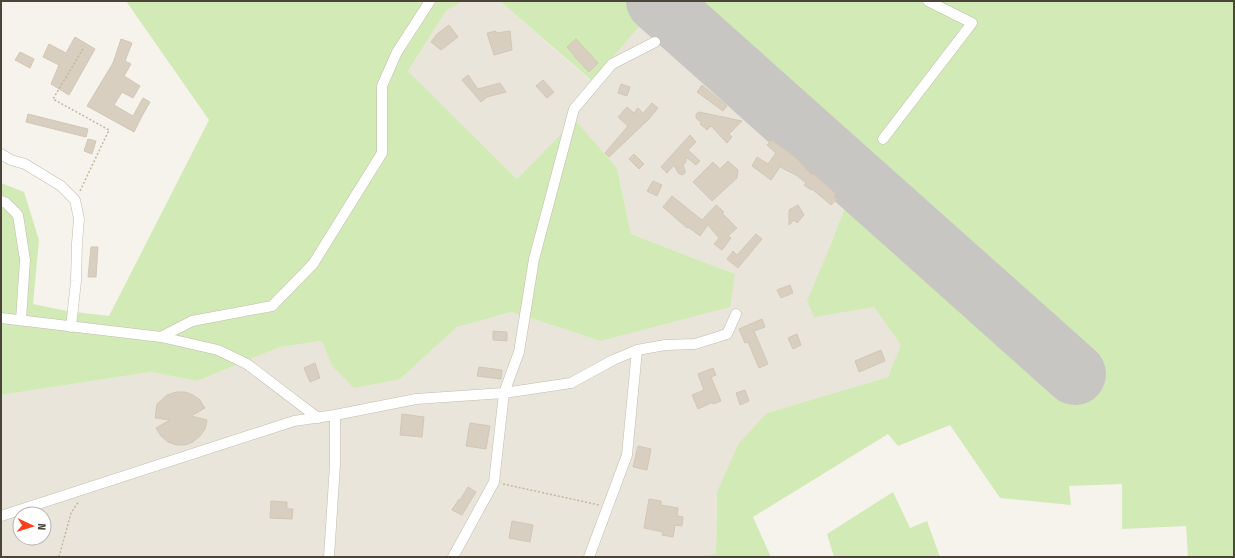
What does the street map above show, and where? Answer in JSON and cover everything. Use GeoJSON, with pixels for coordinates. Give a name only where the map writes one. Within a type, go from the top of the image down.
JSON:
{"type":"FeatureCollection","features":[{"type":"Feature","properties":{"kind":"street"},"geometry":{"type":"LineString","coordinates":[[161,337],[192,321],[272,306],[313,264],[382,153],[382,86],[398,52],[430,1]]}},
{"type":"Feature","properties":{"kind":"street"},"geometry":{"type":"LineString","coordinates":[[884,139],[972,22],[928,1]]}},
{"type":"Feature","properties":{"kind":"street"},"geometry":{"type":"LineString","coordinates":[[452,557],[494,482],[504,393],[519,352],[534,259],[574,109],[612,64],[655,42]]}},
{"type":"Feature","properties":{"kind":"street"},"geometry":{"type":"LineString","coordinates":[[1,154],[11,160],[25,164],[61,186],[75,200],[79,219],[76,281],[71,326]]}},
{"type":"Feature","properties":{"kind":"street"},"geometry":{"type":"LineString","coordinates":[[1,201],[6,203],[18,215],[25,260],[21,320]]}},
{"type":"Feature","properties":{"kind":"street"},"geometry":{"type":"LineString","coordinates":[[1,516],[294,421],[335,415],[416,399],[504,393],[571,383],[613,360],[637,350],[665,345],[695,344],[727,334],[736,314]]}},
{"type":"Feature","properties":{"kind":"street"},"geometry":{"type":"LineString","coordinates":[[1,318],[161,337],[218,350],[247,364],[318,418]]}},
{"type":"Feature","properties":{"kind":"street"},"geometry":{"type":"LineString","coordinates":[[589,557],[606,507],[627,455],[637,350]]}},
{"type":"Feature","properties":{"kind":"street"},"geometry":{"type":"LineString","coordinates":[[329,557],[335,465],[335,415]]}},
{"type":"Feature","properties":{"kind":"path"},"geometry":{"type":"LineString","coordinates":[[75,200],[109,130],[53,99],[84,47]]}},
{"type":"Feature","properties":{"kind":"path"},"geometry":{"type":"LineString","coordinates":[[494,482],[606,507]]}},
{"type":"Feature","properties":{"kind":"path"},"geometry":{"type":"LineString","coordinates":[[59,557],[71,513],[87,487]]}},
{"type":"Feature","properties":{"kind":"shaded area"},"geometry":{"type":"Polygon","coordinates":[[[463,1],[500,1],[591,81],[644,21],[847,202],[829,249],[902,345],[888,377],[767,413],[717,492],[716,554],[691,557],[1,557],[1,395],[151,372],[197,381],[280,347],[323,341],[332,366],[400,379],[457,327],[512,312],[600,341],[735,274],[631,234],[617,168],[575,121],[517,179],[408,71],[446,11],[463,1]]]}},
{"type":"Feature","properties":{"kind":"green space"},"geometry":{"type":"Polygon","coordinates":[[[126,1],[463,1],[446,11],[408,71],[517,179],[575,120],[617,168],[631,234],[735,274],[730,307],[600,341],[512,312],[457,327],[400,379],[354,388],[332,366],[322,341],[280,347],[197,381],[151,372],[1,395],[1,183],[24,192],[39,240],[33,304],[67,311],[109,316],[209,120],[126,1]]]}},
{"type":"Feature","properties":{"kind":"green space"},"geometry":{"type":"Polygon","coordinates":[[[500,1],[1234,1],[1234,557],[1188,557],[1186,526],[1122,529],[1122,484],[1069,486],[1071,505],[1000,498],[950,425],[898,446],[888,434],[753,517],[771,557],[691,557],[716,554],[717,492],[739,443],[767,413],[888,377],[901,345],[874,307],[814,317],[807,301],[847,202],[644,21],[592,81],[500,1]]]}},
{"type":"Feature","properties":{"kind":"green space"},"geometry":{"type":"Polygon","coordinates":[[[893,492],[910,528],[927,521],[940,557],[834,557],[827,534],[893,492]]]}},
{"type":"Feature","properties":{"kind":"building"},"geometry":{"type":"Polygon","coordinates":[[[449,25],[458,37],[441,50],[431,42],[437,34],[449,25]]]}},
{"type":"Feature","properties":{"kind":"building"},"geometry":{"type":"Polygon","coordinates":[[[496,31],[496,33],[510,31],[512,50],[494,55],[487,33],[496,31]]]}},
{"type":"Feature","properties":{"kind":"building"},"geometry":{"type":"Polygon","coordinates":[[[75,37],[95,49],[69,95],[51,84],[59,65],[43,57],[49,44],[66,53],[75,37]]]}},
{"type":"Feature","properties":{"kind":"building"},"geometry":{"type":"Polygon","coordinates":[[[121,39],[132,43],[125,61],[131,64],[124,76],[140,86],[133,98],[122,92],[114,105],[133,116],[143,98],[150,102],[134,132],[87,106],[113,63],[121,39]]]}},
{"type":"Feature","properties":{"kind":"building"},"geometry":{"type":"Polygon","coordinates":[[[576,39],[598,63],[589,72],[567,47],[576,39]]]}},
{"type":"Feature","properties":{"kind":"building"},"geometry":{"type":"Polygon","coordinates":[[[20,52],[34,59],[30,68],[15,60],[20,52]]]}},
{"type":"Feature","properties":{"kind":"building"},"geometry":{"type":"Polygon","coordinates":[[[468,75],[478,89],[500,83],[506,92],[487,97],[481,102],[462,80],[468,75]]]}},
{"type":"Feature","properties":{"kind":"building"},"geometry":{"type":"Polygon","coordinates":[[[543,80],[554,92],[547,98],[536,86],[543,80]]]}},
{"type":"Feature","properties":{"kind":"building"},"geometry":{"type":"Polygon","coordinates":[[[621,84],[630,87],[627,96],[618,93],[621,84]]]}},
{"type":"Feature","properties":{"kind":"building"},"geometry":{"type":"Polygon","coordinates":[[[702,85],[727,106],[723,111],[697,92],[702,85]]]}},
{"type":"Feature","properties":{"kind":"building"},"geometry":{"type":"Polygon","coordinates":[[[652,103],[658,108],[649,119],[609,157],[605,153],[628,126],[618,117],[627,107],[634,113],[638,108],[643,113],[652,103]]]}},
{"type":"Feature","properties":{"kind":"building"},"geometry":{"type":"Polygon","coordinates":[[[699,112],[742,121],[729,134],[732,137],[727,143],[711,126],[707,130],[700,124],[701,122],[696,118],[696,114],[699,112]]]}},
{"type":"Feature","properties":{"kind":"building"},"geometry":{"type":"Polygon","coordinates":[[[28,114],[88,129],[86,137],[26,122],[28,114]]]}},
{"type":"Feature","properties":{"kind":"building"},"geometry":{"type":"Polygon","coordinates":[[[690,135],[696,142],[688,150],[700,161],[696,165],[686,157],[686,162],[683,165],[685,173],[682,175],[678,173],[674,165],[667,173],[661,167],[690,135]]]}},
{"type":"Feature","properties":{"kind":"building"},"geometry":{"type":"Polygon","coordinates":[[[88,139],[96,141],[92,154],[84,151],[88,139]]]}},
{"type":"Feature","properties":{"kind":"building"},"geometry":{"type":"Polygon","coordinates":[[[772,140],[795,157],[812,175],[814,174],[836,194],[834,197],[837,199],[831,205],[812,189],[811,190],[804,185],[806,183],[796,175],[780,167],[771,180],[752,166],[757,157],[768,164],[776,153],[767,145],[772,140]]]}},
{"type":"Feature","properties":{"kind":"building"},"geometry":{"type":"Polygon","coordinates":[[[634,154],[644,164],[639,169],[629,159],[634,154]]]}},
{"type":"Feature","properties":{"kind":"building"},"geometry":{"type":"Polygon","coordinates":[[[728,161],[738,170],[737,178],[712,201],[693,182],[713,162],[720,169],[728,161]]]}},
{"type":"Feature","properties":{"kind":"building"},"geometry":{"type":"Polygon","coordinates":[[[653,181],[662,185],[657,196],[647,191],[653,181]]]}},
{"type":"Feature","properties":{"kind":"building"},"geometry":{"type":"Polygon","coordinates":[[[672,196],[702,220],[716,205],[724,212],[722,213],[737,228],[728,236],[731,238],[722,250],[714,244],[719,238],[708,225],[700,236],[688,227],[687,228],[663,207],[672,196]]]}},
{"type":"Feature","properties":{"kind":"building"},"geometry":{"type":"Polygon","coordinates":[[[798,205],[804,215],[797,223],[794,220],[789,225],[789,210],[798,205]]]}},
{"type":"Feature","properties":{"kind":"building"},"geometry":{"type":"Polygon","coordinates":[[[756,234],[762,239],[738,268],[727,259],[733,251],[737,255],[756,234]]]}},
{"type":"Feature","properties":{"kind":"building"},"geometry":{"type":"Polygon","coordinates":[[[91,247],[98,247],[96,277],[88,277],[91,247]]]}},
{"type":"Feature","properties":{"kind":"building"},"geometry":{"type":"Polygon","coordinates":[[[790,285],[793,293],[781,298],[777,290],[790,285]]]}},
{"type":"Feature","properties":{"kind":"building"},"geometry":{"type":"Polygon","coordinates":[[[762,319],[765,327],[754,331],[768,364],[759,368],[748,342],[745,343],[739,329],[762,319]]]}},
{"type":"Feature","properties":{"kind":"building"},"geometry":{"type":"Polygon","coordinates":[[[493,331],[507,332],[507,341],[493,340],[493,331]]]}},
{"type":"Feature","properties":{"kind":"building"},"geometry":{"type":"Polygon","coordinates":[[[797,334],[801,345],[793,349],[788,338],[797,334]]]}},
{"type":"Feature","properties":{"kind":"building"},"geometry":{"type":"Polygon","coordinates":[[[881,350],[885,361],[859,372],[855,361],[881,350]]]}},
{"type":"Feature","properties":{"kind":"building"},"geometry":{"type":"Polygon","coordinates":[[[315,363],[320,378],[310,382],[304,368],[315,363]]]}},
{"type":"Feature","properties":{"kind":"building"},"geometry":{"type":"Polygon","coordinates":[[[479,367],[502,370],[501,379],[477,376],[479,367]]]}},
{"type":"Feature","properties":{"kind":"building"},"geometry":{"type":"Polygon","coordinates":[[[713,368],[716,375],[711,377],[721,401],[713,404],[713,402],[698,409],[692,395],[704,390],[698,374],[713,368]]]}},
{"type":"Feature","properties":{"kind":"building"},"geometry":{"type":"Polygon","coordinates":[[[745,390],[749,401],[740,405],[736,393],[745,390]]]}},
{"type":"Feature","properties":{"kind":"building"},"geometry":{"type":"Polygon","coordinates":[[[176,392],[185,392],[193,395],[200,400],[205,408],[191,416],[207,420],[205,429],[193,442],[185,445],[176,445],[168,442],[161,436],[156,428],[170,420],[155,418],[157,404],[167,395],[176,392]]]}},
{"type":"Feature","properties":{"kind":"building"},"geometry":{"type":"Polygon","coordinates":[[[402,414],[424,417],[422,437],[400,435],[402,414]]]}},
{"type":"Feature","properties":{"kind":"building"},"geometry":{"type":"Polygon","coordinates":[[[470,423],[490,426],[486,449],[466,446],[470,423]]]}},
{"type":"Feature","properties":{"kind":"building"},"geometry":{"type":"Polygon","coordinates":[[[638,446],[651,449],[647,470],[633,467],[638,446]]]}},
{"type":"Feature","properties":{"kind":"building"},"geometry":{"type":"Polygon","coordinates":[[[468,487],[476,492],[462,515],[452,510],[468,487]]]}},
{"type":"Feature","properties":{"kind":"building"},"geometry":{"type":"Polygon","coordinates":[[[649,499],[661,501],[661,505],[678,508],[677,516],[683,517],[682,526],[675,525],[673,537],[662,535],[663,532],[644,528],[649,499]]]}},
{"type":"Feature","properties":{"kind":"building"},"geometry":{"type":"Polygon","coordinates":[[[271,501],[287,502],[287,509],[293,509],[292,519],[270,518],[271,501]]]}},
{"type":"Feature","properties":{"kind":"building"},"geometry":{"type":"Polygon","coordinates":[[[512,521],[533,525],[530,542],[509,538],[512,521]]]}},
{"type":"Feature","properties":{"kind":"runway"},"geometry":{"type":"LineString","coordinates":[[657,1],[1075,374]]}}]}
